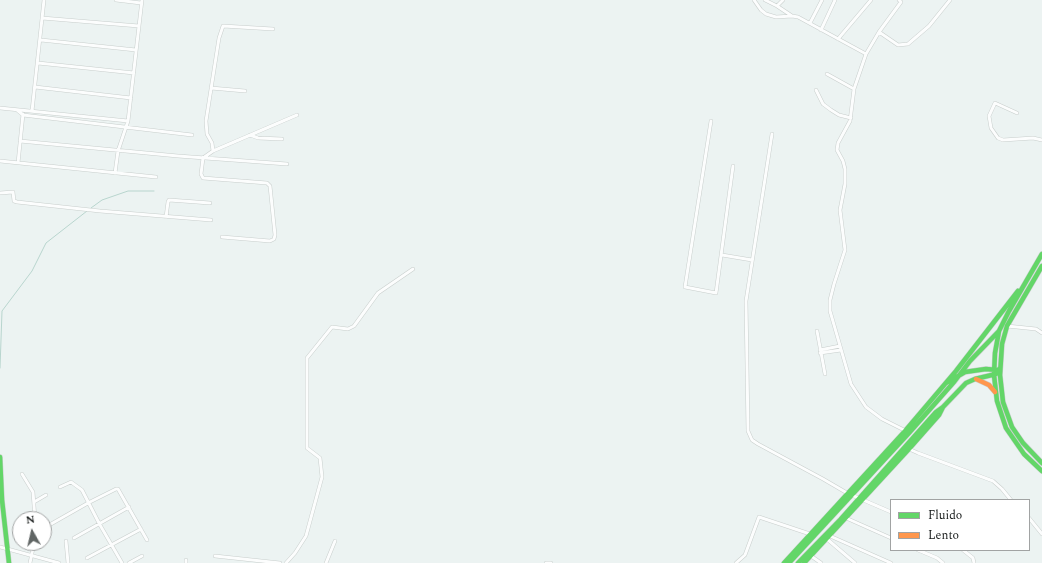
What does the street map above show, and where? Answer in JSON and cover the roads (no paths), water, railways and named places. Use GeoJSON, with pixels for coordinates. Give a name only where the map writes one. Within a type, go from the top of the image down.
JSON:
{"type":"FeatureCollection","features":[{"type":"Feature","properties":{"kind":"main road"},"geometry":{"type":"LineString","coordinates":[[1042,254],[1006,315],[999,331],[996,396],[1001,416],[1011,436],[1024,454],[1042,471]]}},
{"type":"Feature","properties":{"kind":"main road"},"geometry":{"type":"LineString","coordinates":[[1042,266],[1007,326],[997,372],[1003,402],[1012,427],[1023,443],[1042,463]]}},
{"type":"Feature","properties":{"kind":"main road"},"geometry":{"type":"LineString","coordinates":[[907,432],[993,325],[1028,278]]}},
{"type":"Feature","properties":{"kind":"main road"},"geometry":{"type":"LineString","coordinates":[[784,563],[999,331]]}},
{"type":"Feature","properties":{"kind":"main road"},"geometry":{"type":"LineString","coordinates":[[946,383],[960,374],[971,370],[997,372]]}},
{"type":"Feature","properties":{"kind":"main road"},"geometry":{"type":"LineString","coordinates":[[804,563],[846,518],[914,436],[961,387],[975,379],[997,372]]}},
{"type":"Feature","properties":{"kind":"main road"},"geometry":{"type":"LineString","coordinates":[[975,379],[990,386],[996,396]]}},
{"type":"Feature","properties":{"kind":"main road"},"geometry":{"type":"LineString","coordinates":[[798,563],[909,449],[939,415],[943,407]]}},
{"type":"Feature","properties":{"kind":"main road"},"geometry":{"type":"LineString","coordinates":[[0,457],[9,563]]}},
{"type":"Feature","properties":{"kind":"main road"},"geometry":{"type":"LineString","coordinates":[[789,563],[849,494]]}},
{"type":"Feature","properties":{"kind":"street"},"geometry":{"type":"LineString","coordinates":[[32,111],[41,40],[44,0]]}},
{"type":"Feature","properties":{"kind":"street"},"geometry":{"type":"LineString","coordinates":[[115,173],[118,150],[127,128],[141,1],[116,0]]}},
{"type":"Feature","properties":{"kind":"street"},"geometry":{"type":"LineString","coordinates":[[754,0],[766,14],[776,17],[798,17],[866,54]]}},
{"type":"Feature","properties":{"kind":"street"},"geometry":{"type":"LineString","coordinates":[[765,0],[778,6],[792,16]]}},
{"type":"Feature","properties":{"kind":"street"},"geometry":{"type":"LineString","coordinates":[[778,6],[783,0]]}},
{"type":"Feature","properties":{"kind":"street"},"geometry":{"type":"LineString","coordinates":[[810,23],[822,0]]}},
{"type":"Feature","properties":{"kind":"street"},"geometry":{"type":"LineString","coordinates":[[821,30],[835,0]]}},
{"type":"Feature","properties":{"kind":"street"},"geometry":{"type":"LineString","coordinates":[[838,39],[871,0]]}},
{"type":"Feature","properties":{"kind":"street"},"geometry":{"type":"LineString","coordinates":[[900,0],[901,2],[879,32],[866,54],[854,88],[851,118],[838,143],[837,150],[843,161],[845,169],[845,184],[840,210],[845,250],[830,300],[830,311],[852,384],[866,407],[914,436]]}},
{"type":"Feature","properties":{"kind":"street"},"geometry":{"type":"LineString","coordinates":[[879,32],[898,45],[908,44],[930,26],[950,0]]}},
{"type":"Feature","properties":{"kind":"street"},"geometry":{"type":"LineString","coordinates":[[42,18],[139,26]]}},
{"type":"Feature","properties":{"kind":"street"},"geometry":{"type":"LineString","coordinates":[[213,151],[212,143],[207,134],[206,121],[219,38],[223,26],[273,29]]}},
{"type":"Feature","properties":{"kind":"street"},"geometry":{"type":"LineString","coordinates":[[41,40],[136,50]]}},
{"type":"Feature","properties":{"kind":"street"},"geometry":{"type":"LineString","coordinates":[[38,63],[134,74]]}},
{"type":"Feature","properties":{"kind":"street"},"geometry":{"type":"LineString","coordinates":[[827,74],[854,88]]}},
{"type":"Feature","properties":{"kind":"street"},"geometry":{"type":"LineString","coordinates":[[35,87],[131,98]]}},
{"type":"Feature","properties":{"kind":"street"},"geometry":{"type":"LineString","coordinates":[[211,88],[245,91]]}},
{"type":"Feature","properties":{"kind":"street"},"geometry":{"type":"LineString","coordinates":[[816,90],[824,104],[831,110],[839,115],[851,118]]}},
{"type":"Feature","properties":{"kind":"street"},"geometry":{"type":"LineString","coordinates":[[1017,113],[995,103],[989,116],[991,128],[998,138],[1003,140],[1033,138],[1042,140]]}},
{"type":"Feature","properties":{"kind":"street"},"geometry":{"type":"LineString","coordinates":[[0,108],[128,121]]}},
{"type":"Feature","properties":{"kind":"street"},"geometry":{"type":"LineString","coordinates":[[17,110],[23,115],[192,135]]}},
{"type":"Feature","properties":{"kind":"street"},"geometry":{"type":"LineString","coordinates":[[18,163],[24,110]]}},
{"type":"Feature","properties":{"kind":"street"},"geometry":{"type":"LineString","coordinates":[[222,237],[274,239],[275,235],[271,189],[267,183],[202,178],[203,158],[213,151],[297,115]]}},
{"type":"Feature","properties":{"kind":"street"},"geometry":{"type":"LineString","coordinates":[[711,121],[685,287],[716,293],[733,166]]}},
{"type":"Feature","properties":{"kind":"street"},"geometry":{"type":"LineString","coordinates":[[772,134],[746,302],[748,431],[752,440],[860,500],[890,512]]}},
{"type":"Feature","properties":{"kind":"street"},"geometry":{"type":"LineString","coordinates":[[250,135],[258,138],[282,139]]}},
{"type":"Feature","properties":{"kind":"street"},"geometry":{"type":"LineString","coordinates":[[20,140],[178,156],[287,164]]}},
{"type":"Feature","properties":{"kind":"street"},"geometry":{"type":"LineString","coordinates":[[0,161],[156,177]]}},
{"type":"Feature","properties":{"kind":"street"},"geometry":{"type":"LineString","coordinates":[[0,193],[13,192],[14,201],[16,202],[100,211],[211,220]]}},
{"type":"Feature","properties":{"kind":"street"},"geometry":{"type":"LineString","coordinates":[[166,217],[169,200],[210,203]]}},
{"type":"Feature","properties":{"kind":"street"},"geometry":{"type":"LineString","coordinates":[[722,255],[752,260]]}},
{"type":"Feature","properties":{"kind":"street"},"geometry":{"type":"LineString","coordinates":[[286,563],[295,553],[306,536],[322,477],[320,458],[307,448],[307,358],[332,326],[348,329],[354,326],[378,293],[413,269]]}},
{"type":"Feature","properties":{"kind":"street"},"geometry":{"type":"LineString","coordinates":[[1007,326],[1036,329],[1042,333]]}},
{"type":"Feature","properties":{"kind":"street"},"geometry":{"type":"LineString","coordinates":[[817,331],[824,374]]}},
{"type":"Feature","properties":{"kind":"street"},"geometry":{"type":"LineString","coordinates":[[820,351],[841,348]]}},
{"type":"Feature","properties":{"kind":"street"},"geometry":{"type":"LineString","coordinates":[[909,449],[993,481],[1010,499]]}},
{"type":"Feature","properties":{"kind":"street"},"geometry":{"type":"LineString","coordinates":[[22,474],[33,492],[35,511]]}},
{"type":"Feature","properties":{"kind":"street"},"geometry":{"type":"LineString","coordinates":[[60,487],[71,482],[82,490],[122,563]]}},
{"type":"Feature","properties":{"kind":"street"},"geometry":{"type":"LineString","coordinates":[[52,523],[88,503],[118,489],[147,540]]}},
{"type":"Feature","properties":{"kind":"street"},"geometry":{"type":"LineString","coordinates":[[34,502],[46,495]]}},
{"type":"Feature","properties":{"kind":"street"},"geometry":{"type":"LineString","coordinates":[[74,538],[100,525],[129,507]]}},
{"type":"Feature","properties":{"kind":"street"},"geometry":{"type":"LineString","coordinates":[[736,563],[745,555],[759,517],[810,534]]}},
{"type":"Feature","properties":{"kind":"street"},"geometry":{"type":"LineString","coordinates":[[846,518],[890,538]]}},
{"type":"Feature","properties":{"kind":"street"},"geometry":{"type":"LineString","coordinates":[[1030,519],[1042,534]]}},
{"type":"Feature","properties":{"kind":"street"},"geometry":{"type":"LineString","coordinates":[[88,558],[141,529]]}},
{"type":"Feature","properties":{"kind":"street"},"geometry":{"type":"LineString","coordinates":[[829,537],[855,563]]}},
{"type":"Feature","properties":{"kind":"street"},"geometry":{"type":"LineString","coordinates":[[829,537],[891,563]]}},
{"type":"Feature","properties":{"kind":"street"},"geometry":{"type":"LineString","coordinates":[[66,541],[68,563]]}},
{"type":"Feature","properties":{"kind":"street"},"geometry":{"type":"LineString","coordinates":[[326,563],[336,541]]}},
{"type":"Feature","properties":{"kind":"street"},"geometry":{"type":"LineString","coordinates":[[0,547],[59,563]]}},
{"type":"Feature","properties":{"kind":"street"},"geometry":{"type":"LineString","coordinates":[[30,563],[33,551]]}},
{"type":"Feature","properties":{"kind":"street"},"geometry":{"type":"LineString","coordinates":[[920,551],[937,558],[942,563]]}},
{"type":"Feature","properties":{"kind":"street"},"geometry":{"type":"LineString","coordinates":[[964,551],[973,558],[974,563]]}},
{"type":"Feature","properties":{"kind":"street"},"geometry":{"type":"LineString","coordinates":[[129,563],[142,556]]}},
{"type":"Feature","properties":{"kind":"street"},"geometry":{"type":"LineString","coordinates":[[215,556],[280,563]]}},
{"type":"Feature","properties":{"kind":"street"},"geometry":{"type":"LineString","coordinates":[[810,556],[820,563]]}},
{"type":"Feature","properties":{"kind":"street"},"geometry":{"type":"LineString","coordinates":[[231,558],[231,563]]}},
{"type":"Feature","properties":{"kind":"street"},"geometry":{"type":"LineString","coordinates":[[934,563],[937,558]]}},
{"type":"Feature","properties":{"kind":"waterway"},"geometry":{"type":"LineString","coordinates":[[91,208],[102,200],[128,191],[154,191]]}},
{"type":"Feature","properties":{"kind":"waterway"},"geometry":{"type":"LineString","coordinates":[[0,368],[2,311],[32,271],[46,243],[87,211]]}}]}
